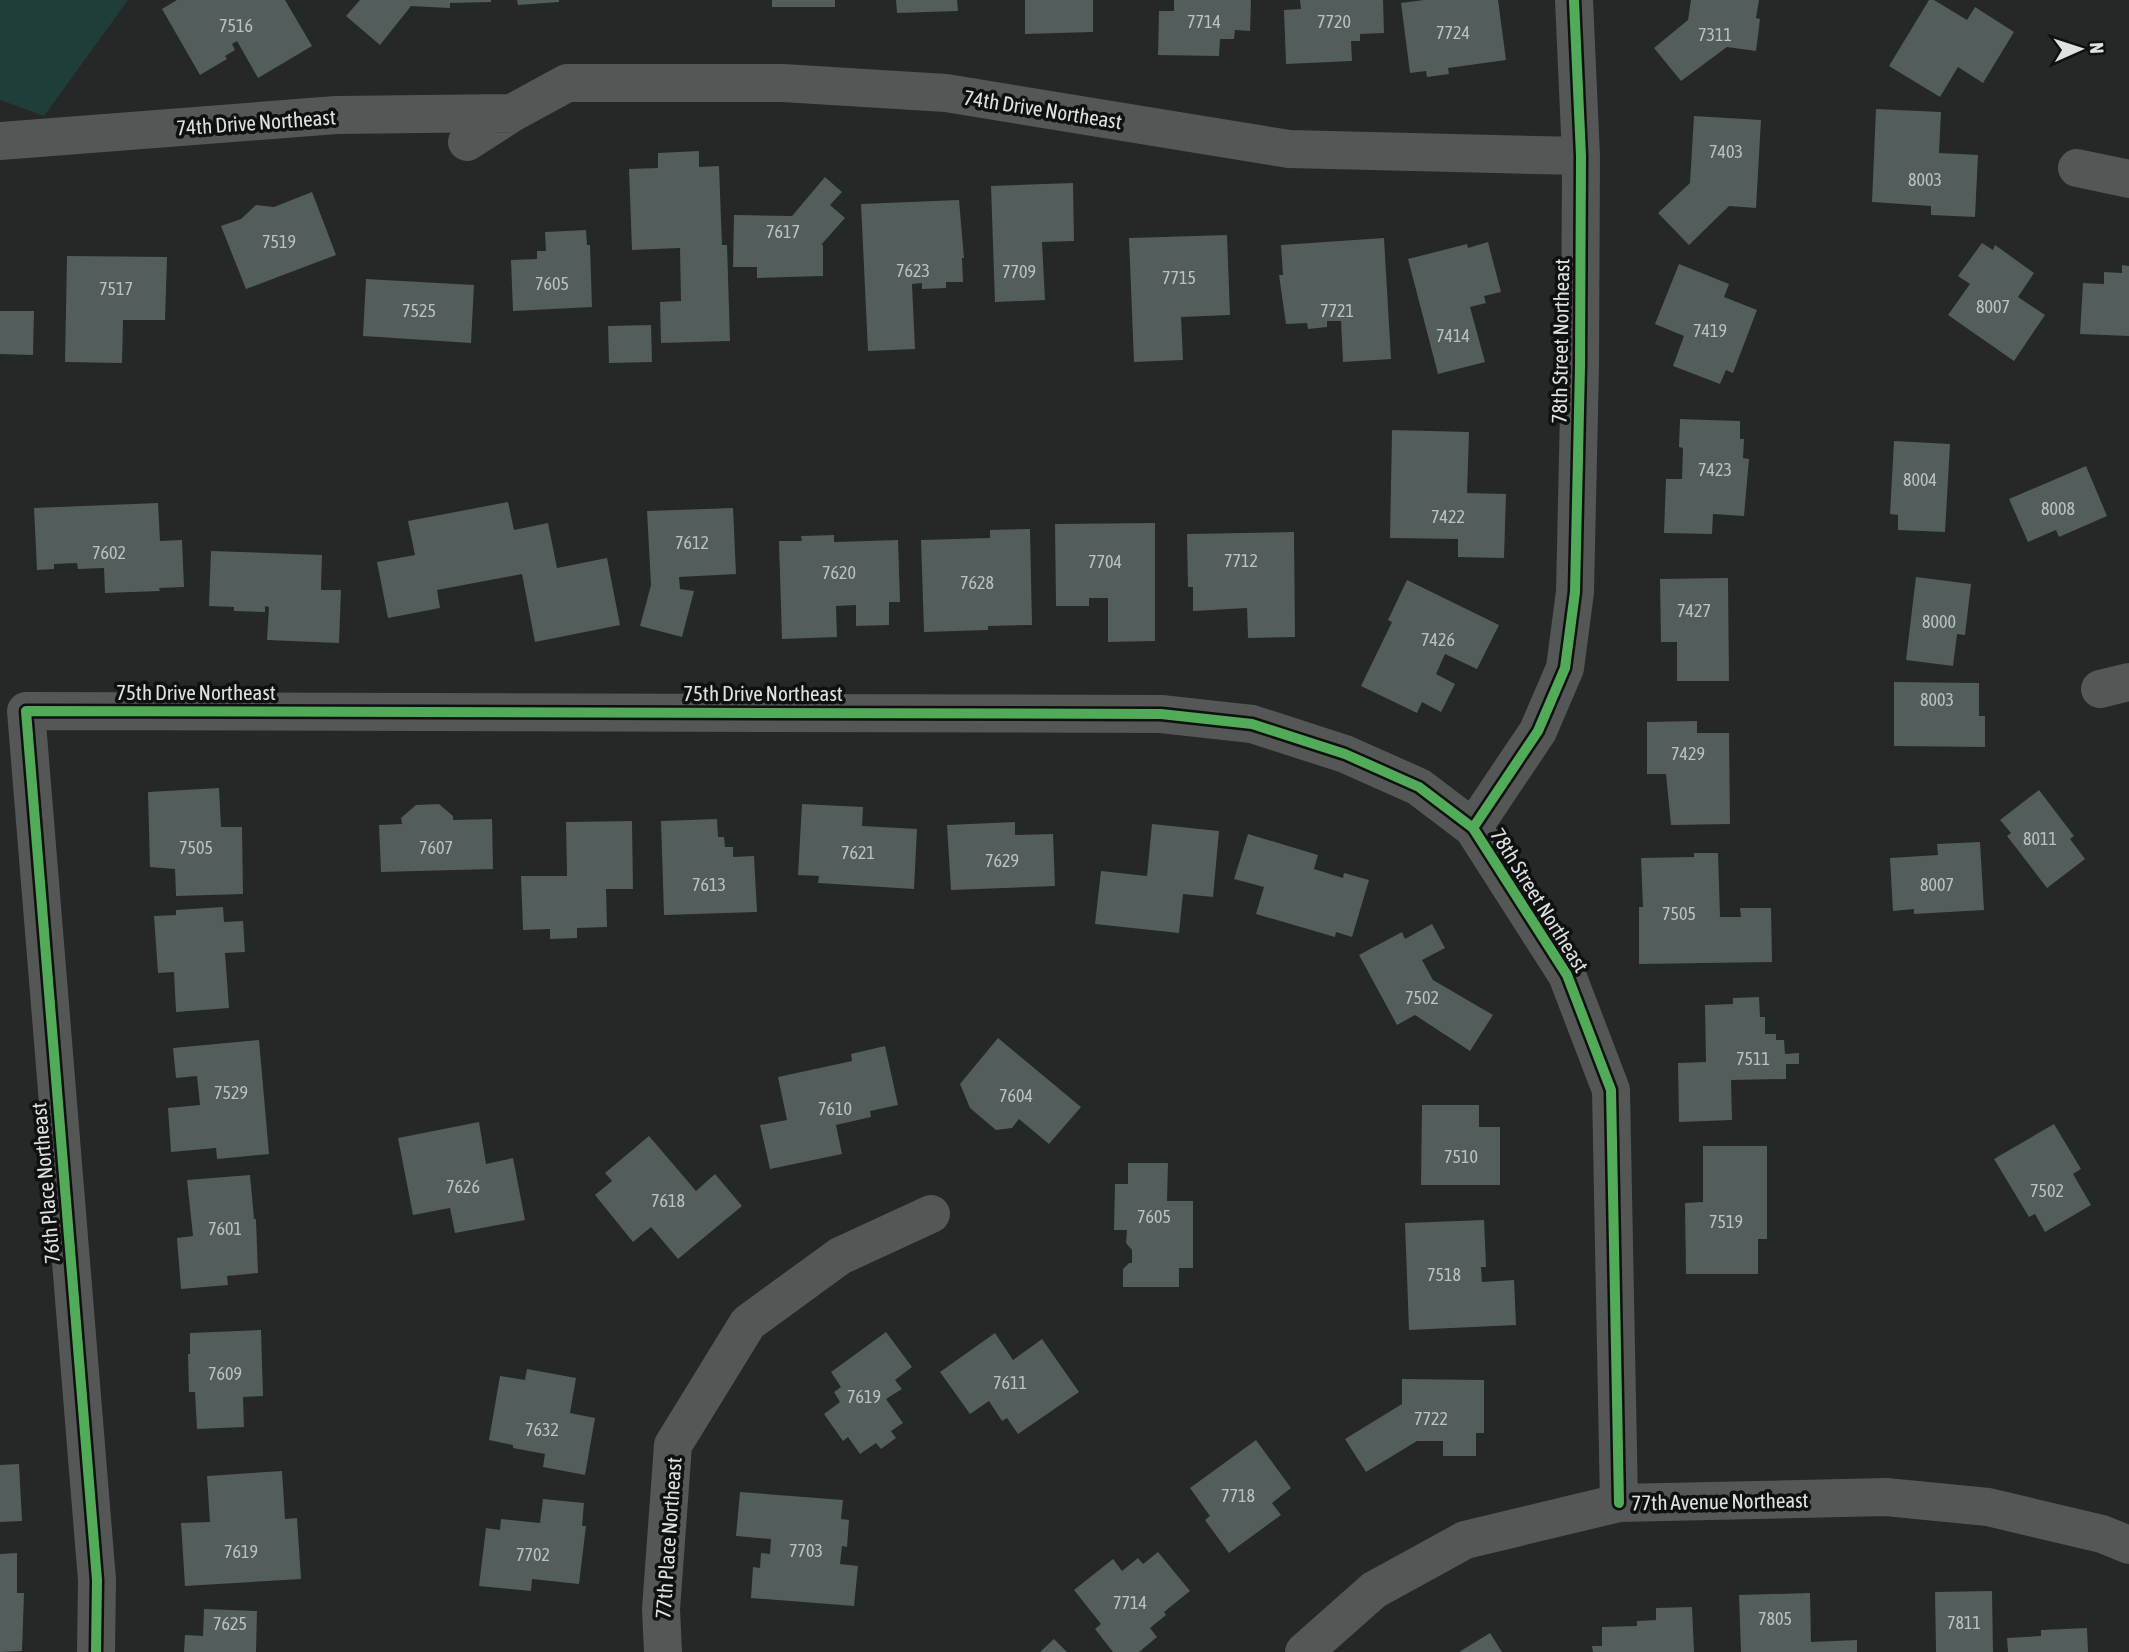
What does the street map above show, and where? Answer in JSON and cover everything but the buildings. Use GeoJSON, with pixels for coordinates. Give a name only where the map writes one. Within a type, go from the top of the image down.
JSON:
{"type":"FeatureCollection","features":[{"type":"Feature","properties":{"kind":"street","name":"78th Street Northeast"},"geometry":{"type":"LineString","coordinates":[[1574,0],[1581,156],[1575,592],[1565,668],[1538,732],[1473,828],[1567,975],[1611,1090],[1619,1503]]}},
{"type":"Feature","properties":{"kind":"street","name":"74th Drive Northeast"},"geometry":{"type":"LineString","coordinates":[[467,142],[512,113],[567,83],[783,83],[946,93],[1289,149],[1581,156]]}},
{"type":"Feature","properties":{"kind":"street","name":"74th Drive Northeast"},"geometry":{"type":"LineString","coordinates":[[0,141],[335,115],[512,113]]}},
{"type":"Feature","properties":{"kind":"street"},"geometry":{"type":"LineString","coordinates":[[2077,168],[2129,179]]}},
{"type":"Feature","properties":{"kind":"street","name":"75th Drive Northeast"},"geometry":{"type":"LineString","coordinates":[[26,711],[1161,713],[1252,724],[1345,754],[1419,787],[1473,828]]}},
{"type":"Feature","properties":{"kind":"street","name":"76th Place Northeast"},"geometry":{"type":"LineString","coordinates":[[26,711],[97,1580],[96,1652]]}},
{"type":"Feature","properties":{"kind":"street","name":"77th Place Northeast"},"geometry":{"type":"LineString","coordinates":[[663,1652],[661,1609],[673,1445],[748,1322],[840,1256],[931,1213]]}},
{"type":"Feature","properties":{"kind":"street","name":"77th Avenue Northeast"},"geometry":{"type":"LineString","coordinates":[[1304,1652],[1374,1590],[1465,1540],[1619,1503],[1886,1497],[1988,1507],[2102,1534],[2129,1545]]}},
{"type":"Feature","properties":{"kind":"green space"},"geometry":{"type":"Polygon","coordinates":[[[0,0],[128,0],[44,116],[0,100],[0,0]]]}},
{"type":"Feature","properties":{"kind":"cycle path"},"geometry":{"type":"LineString","coordinates":[[1574,0],[1581,156],[1575,592],[1565,668],[1538,731],[1473,828],[1567,975],[1611,1090],[1619,1503]]}},
{"type":"Feature","properties":{"kind":"cycle path"},"geometry":{"type":"LineString","coordinates":[[96,1652],[97,1580],[26,711],[1161,714],[1252,724],[1345,754],[1419,787],[1473,828]]}}]}
